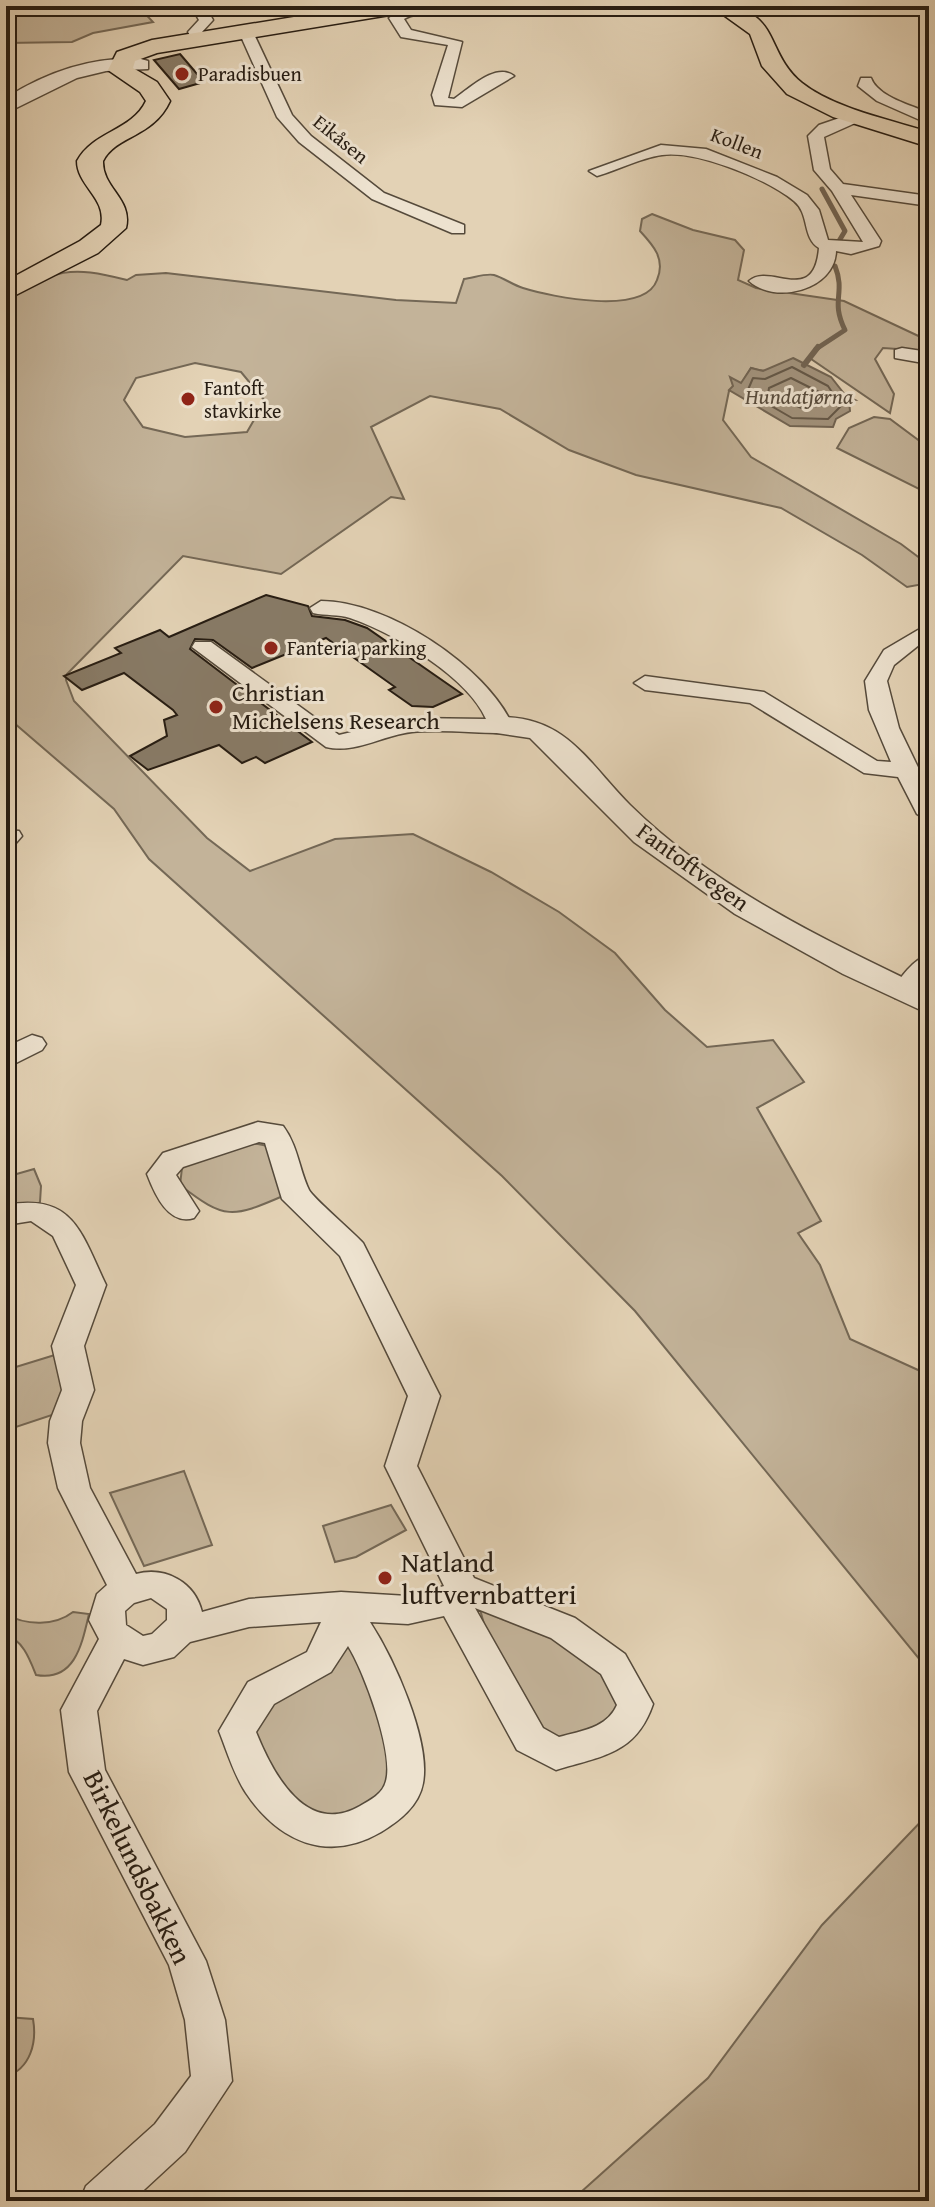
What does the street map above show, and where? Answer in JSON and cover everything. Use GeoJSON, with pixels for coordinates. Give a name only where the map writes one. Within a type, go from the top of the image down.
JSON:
{"type":"FeatureCollection","features":[{"type":"Feature","properties":{"kind":"main road"},"geometry":{"type":"LineString","coordinates":[[6,292],[89,247],[113,228],[115,210],[93,176],[89,162],[99,148],[156,111],[157,97],[132,70],[141,49],[402,6]]}},
{"type":"Feature","properties":{"kind":"main road"},"geometry":{"type":"LineString","coordinates":[[722,6],[760,31],[774,66],[795,89],[857,117],[929,140]]}},
{"type":"Feature","properties":{"kind":"street"},"geometry":{"type":"LineString","coordinates":[[198,6],[206,20],[195,32],[200,40]]}},
{"type":"Feature","properties":{"kind":"street"},"geometry":{"type":"LineString","coordinates":[[457,6],[412,9],[396,18],[406,34],[455,42],[456,51],[439,94],[440,102],[457,104],[499,76],[507,76]]}},
{"type":"Feature","properties":{"kind":"street","name":"Eikåsen"},"geometry":{"type":"LineString","coordinates":[[246,32],[285,117],[305,139],[378,196],[458,229]]}},
{"type":"Feature","properties":{"kind":"street"},"geometry":{"type":"LineString","coordinates":[[6,107],[40,86],[75,74],[132,70]]}},
{"type":"Feature","properties":{"kind":"street"},"geometry":{"type":"LineString","coordinates":[[866,81],[866,86],[882,98],[929,119]]}},
{"type":"Feature","properties":{"kind":"street"},"geometry":{"type":"LineString","coordinates":[[758,281],[795,285],[814,280],[827,264],[828,246],[851,249],[872,244],[838,188],[822,170],[816,136],[825,128],[857,117]]}},
{"type":"Feature","properties":{"kind":"street","name":"Kollen"},"geometry":{"type":"LineString","coordinates":[[597,171],[607,165],[667,149],[707,154],[771,180],[801,198],[811,210],[818,240],[828,246]]}},
{"type":"Feature","properties":{"kind":"street"},"geometry":{"type":"LineString","coordinates":[[838,188],[929,201]]}},
{"type":"Feature","properties":{"kind":"street"},"geometry":{"type":"LineString","coordinates":[[902,354],[929,358]]}},
{"type":"Feature","properties":{"kind":"street"},"geometry":{"type":"LineString","coordinates":[[321,608],[347,610],[410,637],[486,698],[501,726]]}},
{"type":"Feature","properties":{"kind":"street"},"geometry":{"type":"LineString","coordinates":[[918,637],[890,657],[876,680],[878,706],[919,783],[929,814]]}},
{"type":"Feature","properties":{"kind":"street","name":"Fantoftvegen"},"geometry":{"type":"LineString","coordinates":[[203,647],[334,742],[357,740],[410,725],[523,726],[541,732],[624,817],[700,875],[808,944],[917,998],[929,963]]}},
{"type":"Feature","properties":{"kind":"street"},"geometry":{"type":"LineString","coordinates":[[645,683],[756,697],[872,768],[919,783]]}},
{"type":"Feature","properties":{"kind":"street"},"geometry":{"type":"LineString","coordinates":[[6,1059],[32,1044]]}},
{"type":"Feature","properties":{"kind":"street"},"geometry":{"type":"LineString","coordinates":[[182,1629],[185,1608],[174,1591],[151,1584],[127,1590],[111,1605],[107,1614],[107,1624],[116,1640],[126,1646],[151,1648],[163,1645],[182,1629],[210,1625],[249,1613],[341,1606],[408,1610],[458,1594],[563,1628],[613,1664],[635,1704],[632,1718],[623,1732],[556,1754],[530,1739],[458,1594],[401,1468],[406,1443],[421,1416],[424,1396],[352,1251],[334,1229],[297,1199],[279,1141],[273,1133],[258,1132],[173,1160],[165,1167],[161,1174],[166,1187],[184,1211]]}},
{"type":"Feature","properties":{"kind":"street"},"geometry":{"type":"LineString","coordinates":[[6,1215],[35,1210],[65,1229],[91,1285],[68,1346],[78,1390],[66,1421],[64,1443],[74,1488],[127,1590]]}},
{"type":"Feature","properties":{"kind":"street"},"geometry":{"type":"LineString","coordinates":[[341,1606],[378,1663],[403,1752],[405,1783],[391,1807],[350,1831],[318,1831],[285,1812],[258,1781],[237,1731],[261,1693],[319,1662],[336,1635],[341,1606]]}},
{"type":"Feature","properties":{"kind":"street","name":"Birkelundsbakken"},"geometry":{"type":"LineString","coordinates":[[101,2201],[170,2138],[212,2081],[205,2020],[187,1961],[87,1772],[79,1710],[116,1640]]}},
{"type":"Feature","properties":{"kind":"shaded area"},"geometry":{"type":"Polygon","coordinates":[[[6,6],[138,6],[153,22],[93,33],[72,42],[6,43],[6,6]]]}},
{"type":"Feature","properties":{"kind":"shaded area"},"geometry":{"type":"Polygon","coordinates":[[[652,214],[693,230],[735,240],[744,250],[738,280],[756,288],[844,301],[927,340],[928,351],[883,348],[875,359],[894,394],[890,413],[811,359],[782,370],[751,368],[742,383],[729,391],[723,420],[751,457],[901,544],[929,565],[929,583],[907,587],[862,555],[781,508],[636,475],[569,450],[500,409],[430,396],[371,427],[404,499],[391,497],[281,574],[183,556],[67,674],[66,680],[74,701],[207,838],[250,871],[335,839],[413,834],[491,872],[559,912],[615,953],[665,1010],[707,1047],[773,1040],[804,1082],[757,1108],[821,1221],[798,1233],[820,1265],[850,1339],[929,1375],[929,1671],[635,1311],[502,1176],[149,859],[114,809],[6,716],[6,301],[51,276],[90,272],[127,280],[136,275],[166,273],[396,300],[456,303],[464,279],[491,275],[554,296],[617,301],[635,298],[649,291],[657,280],[659,259],[640,231],[642,219],[652,214]],[[195,363],[136,378],[124,400],[143,427],[185,437],[247,432],[265,401],[241,372],[195,363]]]}},
{"type":"Feature","properties":{"kind":"shaded area"},"geometry":{"type":"Polygon","coordinates":[[[874,417],[890,419],[929,448],[929,494],[837,448],[849,428],[874,417]]]}},
{"type":"Feature","properties":{"kind":"shaded area"},"geometry":{"type":"Polygon","coordinates":[[[238,1140],[273,1147],[283,1196],[252,1208],[229,1212],[208,1205],[180,1185],[182,1168],[196,1157],[238,1140]]]}},
{"type":"Feature","properties":{"kind":"shaded area"},"geometry":{"type":"Polygon","coordinates":[[[34,1169],[41,1186],[40,1202],[25,1215],[6,1224],[6,1177],[34,1169]]]}},
{"type":"Feature","properties":{"kind":"shaded area"},"geometry":{"type":"Polygon","coordinates":[[[58,1354],[70,1381],[61,1412],[13,1428],[6,1424],[6,1370],[58,1354]]]}},
{"type":"Feature","properties":{"kind":"shaded area"},"geometry":{"type":"Polygon","coordinates":[[[184,1471],[212,1545],[144,1566],[110,1493],[184,1471]]]}},
{"type":"Feature","properties":{"kind":"shaded area"},"geometry":{"type":"Polygon","coordinates":[[[391,1505],[406,1530],[356,1557],[335,1562],[323,1526],[391,1505]]]}},
{"type":"Feature","properties":{"kind":"shaded area"},"geometry":{"type":"Polygon","coordinates":[[[478,1602],[570,1644],[613,1677],[628,1709],[614,1727],[560,1744],[536,1728],[490,1646],[478,1602]]]}},
{"type":"Feature","properties":{"kind":"shaded area"},"geometry":{"type":"Polygon","coordinates":[[[73,1612],[89,1614],[74,1658],[60,1673],[36,1675],[21,1646],[6,1635],[6,1614],[22,1621],[40,1623],[58,1620],[73,1612]]]}},
{"type":"Feature","properties":{"kind":"shaded area"},"geometry":{"type":"Polygon","coordinates":[[[348,1630],[367,1662],[393,1768],[383,1804],[356,1819],[336,1821],[318,1817],[289,1796],[248,1734],[263,1701],[348,1630]]]}},
{"type":"Feature","properties":{"kind":"shaded area"},"geometry":{"type":"Polygon","coordinates":[[[929,1813],[929,2201],[571,2201],[708,2078],[822,1925],[929,1813]]]}},
{"type":"Feature","properties":{"kind":"shaded area"},"geometry":{"type":"Polygon","coordinates":[[[6,2017],[33,2019],[34,2028],[33,2045],[27,2061],[6,2077],[6,2017]]]}},
{"type":"Feature","properties":{"kind":"water","name":"Hundatjørna"},"geometry":{"type":"Polygon","coordinates":[[[793,358],[831,377],[846,396],[855,400],[849,401],[850,411],[836,419],[833,427],[790,426],[729,390],[733,386],[730,377],[741,383],[751,368],[763,371],[793,358]]]}},
{"type":"Feature","properties":{"kind":"building"},"geometry":{"type":"Polygon","coordinates":[[[180,54],[204,82],[179,89],[154,60],[180,54]]]}},
{"type":"Feature","properties":{"kind":"building"},"geometry":{"type":"Polygon","coordinates":[[[266,595],[308,606],[312,616],[345,620],[367,628],[462,694],[433,707],[412,706],[389,690],[395,687],[326,638],[252,668],[213,640],[195,639],[190,649],[312,742],[265,763],[256,757],[242,763],[219,745],[148,770],[130,756],[167,736],[164,720],[177,715],[173,710],[124,673],[82,690],[64,676],[121,653],[115,648],[160,630],[169,637],[266,595]]]}},
{"type":"Feature","properties":{"kind":"waterway"},"geometry":{"type":"LineString","coordinates":[[822,189],[845,231],[836,246]]}},
{"type":"Feature","properties":{"kind":"waterway"},"geometry":{"type":"LineString","coordinates":[[817,348],[845,330],[839,311],[835,266]]}},
{"type":"Feature","properties":{"kind":"waterway"},"geometry":{"type":"LineString","coordinates":[[804,365],[817,348]]}},
{"type":"Feature","properties":{"kind":"place","name":"Paradisbuen"},"geometry":{"type":"Point","coordinates":[182,74]}},
{"type":"Feature","properties":{"kind":"place","name":"Fantoft stavkirke"},"geometry":{"type":"Point","coordinates":[188,399]}},
{"type":"Feature","properties":{"kind":"place","name":"Fanteria parking"},"geometry":{"type":"Point","coordinates":[271,648]}},
{"type":"Feature","properties":{"kind":"place","name":"Christian Michelsens Research"},"geometry":{"type":"Point","coordinates":[216,707]}},
{"type":"Feature","properties":{"kind":"place","name":"Natland luftvernbatteri"},"geometry":{"type":"Point","coordinates":[385,1578]}}]}
